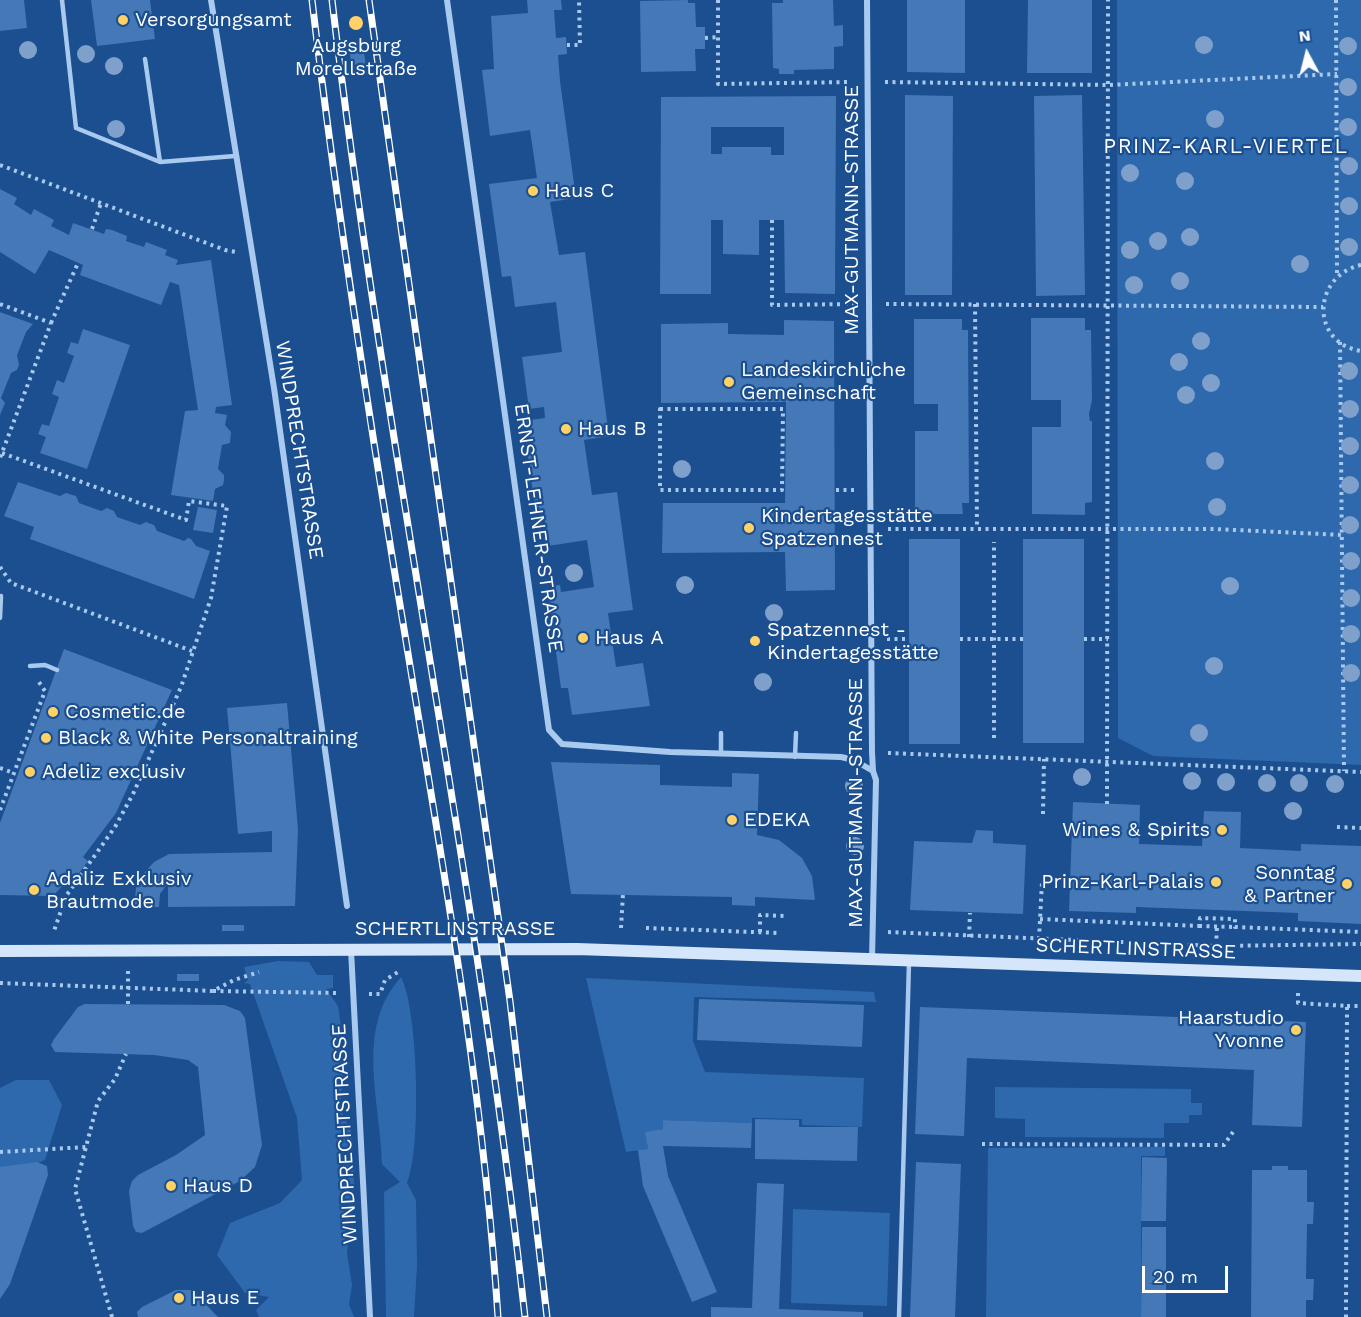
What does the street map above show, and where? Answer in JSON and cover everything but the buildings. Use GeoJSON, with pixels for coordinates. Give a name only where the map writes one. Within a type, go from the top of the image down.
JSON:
{"type":"FeatureCollection","features":[{"type":"Feature","properties":{"kind":"street","name":"WINDPRECHTSTRASSE"},"geometry":{"type":"LineString","coordinates":[[211,0],[274,388],[347,906]]}},
{"type":"Feature","properties":{"kind":"street","name":"ERNST-LEHNER-STRASSE"},"geometry":{"type":"LineString","coordinates":[[447,0],[549,730],[562,744],[721,754],[841,757],[854,760],[873,771]]}},
{"type":"Feature","properties":{"kind":"street","name":"MAX-GUTMANN-STRASSE"},"geometry":{"type":"LineString","coordinates":[[867,0],[872,752],[876,780],[872,959]]}},
{"type":"Feature","properties":{"kind":"street","name":"WINDPRECHTSTRASSE"},"geometry":{"type":"LineString","coordinates":[[351,949],[370,1317]]}},
{"type":"Feature","properties":{"kind":"street","name":"SCHERTLINSTRASSE"},"geometry":{"type":"LineString","coordinates":[[0,951],[588,949],[1361,976]]}},
{"type":"Feature","properties":{"kind":"lane"},"geometry":{"type":"LineString","coordinates":[[62,0],[76,128],[160,162],[235,156]]}},
{"type":"Feature","properties":{"kind":"lane"},"geometry":{"type":"LineString","coordinates":[[145,59],[160,162]]}},
{"type":"Feature","properties":{"kind":"lane"},"geometry":{"type":"LineString","coordinates":[[0,618],[1,597]]}},
{"type":"Feature","properties":{"kind":"lane"},"geometry":{"type":"LineString","coordinates":[[30,666],[45,665],[57,670]]}},
{"type":"Feature","properties":{"kind":"lane"},"geometry":{"type":"LineString","coordinates":[[721,733],[721,754]]}},
{"type":"Feature","properties":{"kind":"lane"},"geometry":{"type":"LineString","coordinates":[[795,757],[796,733]]}},
{"type":"Feature","properties":{"kind":"lane"},"geometry":{"type":"LineString","coordinates":[[899,1317],[909,960]]}},
{"type":"Feature","properties":{"kind":"path"},"geometry":{"type":"LineString","coordinates":[[567,45],[580,45],[579,0]]}},
{"type":"Feature","properties":{"kind":"path"},"geometry":{"type":"LineString","coordinates":[[718,0],[718,84],[868,82],[1109,85],[1337,74]]}},
{"type":"Feature","properties":{"kind":"path"},"geometry":{"type":"LineString","coordinates":[[1107,804],[1108,0]]}},
{"type":"Feature","properties":{"kind":"path"},"geometry":{"type":"LineString","coordinates":[[1336,0],[1337,275]]}},
{"type":"Feature","properties":{"kind":"path"},"geometry":{"type":"LineString","coordinates":[[705,38],[718,37]]}},
{"type":"Feature","properties":{"kind":"path"},"geometry":{"type":"LineString","coordinates":[[0,165],[225,250],[252,253]]}},
{"type":"Feature","properties":{"kind":"path"},"geometry":{"type":"LineString","coordinates":[[92,229],[101,203]]}},
{"type":"Feature","properties":{"kind":"path"},"geometry":{"type":"LineString","coordinates":[[772,220],[772,305],[1108,304],[1323,307]]}},
{"type":"Feature","properties":{"kind":"path"},"geometry":{"type":"LineString","coordinates":[[54,932],[66,896],[115,827],[133,794],[180,687],[211,598],[227,506],[189,501],[186,520],[1,456],[51,323],[78,263]]}},
{"type":"Feature","properties":{"kind":"path"},"geometry":{"type":"LineString","coordinates":[[1361,265],[1348,268],[1337,275],[1325,295],[1323,307],[1327,326],[1340,342],[1361,351]]}},
{"type":"Feature","properties":{"kind":"path"},"geometry":{"type":"LineString","coordinates":[[0,304],[51,323]]}},
{"type":"Feature","properties":{"kind":"path"},"geometry":{"type":"LineString","coordinates":[[975,304],[976,529]]}},
{"type":"Feature","properties":{"kind":"path"},"geometry":{"type":"LineString","coordinates":[[1340,342],[1344,771]]}},
{"type":"Feature","properties":{"kind":"path"},"geometry":{"type":"LineString","coordinates":[[660,409],[783,409],[784,490],[660,490],[660,409]]}},
{"type":"Feature","properties":{"kind":"path"},"geometry":{"type":"LineString","coordinates":[[870,529],[1214,529],[1343,535]]}},
{"type":"Feature","properties":{"kind":"path"},"geometry":{"type":"LineString","coordinates":[[994,542],[994,738]]}},
{"type":"Feature","properties":{"kind":"path"},"geometry":{"type":"LineString","coordinates":[[0,567],[11,583],[192,651]]}},
{"type":"Feature","properties":{"kind":"path"},"geometry":{"type":"LineString","coordinates":[[960,639],[1023,639]]}},
{"type":"Feature","properties":{"kind":"path"},"geometry":{"type":"LineString","coordinates":[[1084,639],[1108,639]]}},
{"type":"Feature","properties":{"kind":"path"},"geometry":{"type":"LineString","coordinates":[[0,810],[43,696]]}},
{"type":"Feature","properties":{"kind":"path"},"geometry":{"type":"LineString","coordinates":[[872,752],[1361,772]]}},
{"type":"Feature","properties":{"kind":"path"},"geometry":{"type":"LineString","coordinates":[[1043,814],[1044,759]]}},
{"type":"Feature","properties":{"kind":"path"},"geometry":{"type":"LineString","coordinates":[[0,768],[14,773]]}},
{"type":"Feature","properties":{"kind":"path"},"geometry":{"type":"LineString","coordinates":[[1337,827],[1361,828]]}},
{"type":"Feature","properties":{"kind":"path"},"geometry":{"type":"LineString","coordinates":[[1039,939],[1042,882]]}},
{"type":"Feature","properties":{"kind":"path"},"geometry":{"type":"LineString","coordinates":[[621,928],[623,894]]}},
{"type":"Feature","properties":{"kind":"path"},"geometry":{"type":"LineString","coordinates":[[969,937],[970,913]]}},
{"type":"Feature","properties":{"kind":"path"},"geometry":{"type":"LineString","coordinates":[[760,932],[760,915],[784,916]]}},
{"type":"Feature","properties":{"kind":"path"},"geometry":{"type":"LineString","coordinates":[[1199,926],[1200,918],[1235,919],[1235,927]]}},
{"type":"Feature","properties":{"kind":"path"},"geometry":{"type":"LineString","coordinates":[[1040,920],[1361,932]]}},
{"type":"Feature","properties":{"kind":"path"},"geometry":{"type":"LineString","coordinates":[[1216,946],[1217,927]]}},
{"type":"Feature","properties":{"kind":"path"},"geometry":{"type":"LineString","coordinates":[[873,933],[1216,946],[1299,947],[1361,944]]}},
{"type":"Feature","properties":{"kind":"path"},"geometry":{"type":"LineString","coordinates":[[1299,947],[1298,1004],[1361,1006]]}},
{"type":"Feature","properties":{"kind":"path"},"geometry":{"type":"LineString","coordinates":[[234,969],[234,980]]}},
{"type":"Feature","properties":{"kind":"path"},"geometry":{"type":"LineString","coordinates":[[0,983],[213,991],[380,994],[385,980],[399,971]]}},
{"type":"Feature","properties":{"kind":"path"},"geometry":{"type":"LineString","coordinates":[[213,991],[234,980],[260,972]]}},
{"type":"Feature","properties":{"kind":"path"},"geometry":{"type":"LineString","coordinates":[[128,1005],[129,988]]}},
{"type":"Feature","properties":{"kind":"path"},"geometry":{"type":"LineString","coordinates":[[1346,1317],[1347,1006]]}},
{"type":"Feature","properties":{"kind":"path"},"geometry":{"type":"LineString","coordinates":[[112,1317],[75,1189],[98,1101],[115,1078],[126,1054]]}},
{"type":"Feature","properties":{"kind":"path"},"geometry":{"type":"LineString","coordinates":[[982,1144],[1224,1145],[1233,1132]]}},
{"type":"Feature","properties":{"kind":"path"},"geometry":{"type":"LineString","coordinates":[[0,1152],[86,1148]]}},
{"type":"Feature","properties":{"kind":"shaded area"},"geometry":{"type":"Polygon","coordinates":[[[1117,0],[1361,0],[1361,765],[1153,756],[1118,738],[1117,0]]]}},
{"type":"Feature","properties":{"kind":"shaded area"},"geometry":{"type":"Polygon","coordinates":[[[278,961],[309,962],[317,975],[333,975],[333,988],[326,989],[338,1006],[345,1054],[340,1108],[352,1134],[354,1181],[347,1253],[352,1285],[349,1304],[354,1317],[259,1317],[256,1310],[269,1297],[245,1293],[217,1255],[230,1223],[280,1203],[302,1180],[297,1118],[250,984],[244,983],[248,980],[244,967],[278,961]]]}},
{"type":"Feature","properties":{"kind":"shaded area"},"geometry":{"type":"Polygon","coordinates":[[[401,977],[407,994],[411,1018],[416,1079],[415,1141],[407,1183],[416,1200],[417,1266],[414,1317],[386,1317],[384,1192],[400,1182],[382,1164],[373,1067],[374,1043],[378,1019],[387,997],[401,977]]]}},
{"type":"Feature","properties":{"kind":"shaded area"},"geometry":{"type":"Polygon","coordinates":[[[586,978],[874,992],[876,1002],[694,997],[693,1041],[705,1072],[864,1078],[862,1127],[802,1125],[802,1119],[752,1118],[752,1123],[664,1120],[663,1129],[646,1133],[648,1149],[626,1152],[586,978]]]}},
{"type":"Feature","properties":{"kind":"shaded area"},"geometry":{"type":"Polygon","coordinates":[[[16,1080],[49,1080],[62,1105],[45,1160],[0,1178],[0,1088],[16,1080]]]}},
{"type":"Feature","properties":{"kind":"shaded area"},"geometry":{"type":"Polygon","coordinates":[[[995,1087],[1191,1089],[1191,1103],[1202,1103],[1202,1115],[1189,1115],[1189,1123],[1164,1123],[1164,1138],[1025,1137],[1025,1119],[995,1118],[995,1087]]]}},
{"type":"Feature","properties":{"kind":"shaded area"},"geometry":{"type":"Polygon","coordinates":[[[1165,1147],[1165,1156],[1141,1156],[1141,1317],[986,1317],[988,1148],[1165,1147]]]}},
{"type":"Feature","properties":{"kind":"shaded area"},"geometry":{"type":"Polygon","coordinates":[[[793,1209],[890,1213],[887,1306],[791,1303],[793,1209]]]}},
{"type":"Feature","properties":{"kind":"railway"},"geometry":{"type":"LineString","coordinates":[[312,0],[332,159],[379,477],[460,975],[482,1145],[498,1317]]}},
{"type":"Feature","properties":{"kind":"railway"},"geometry":{"type":"LineString","coordinates":[[332,0],[377,330],[481,987],[505,1152],[525,1317]]}},
{"type":"Feature","properties":{"kind":"railway"},"geometry":{"type":"LineString","coordinates":[[369,0],[510,1001],[547,1317]]}},
{"type":"Feature","properties":{"kind":"place","name":"Versorgungsamt"},"geometry":{"type":"Point","coordinates":[123,20]}},
{"type":"Feature","properties":{"kind":"place","name":"Augsburg Morellstraße"},"geometry":{"type":"Point","coordinates":[356,23]}},
{"type":"Feature","properties":{"kind":"place","name":"Haus C"},"geometry":{"type":"Point","coordinates":[533,191]}},
{"type":"Feature","properties":{"kind":"place","name":"Landeskirchliche Gemeinschaft"},"geometry":{"type":"Point","coordinates":[729,382]}},
{"type":"Feature","properties":{"kind":"place","name":"Haus B"},"geometry":{"type":"Point","coordinates":[566,429]}},
{"type":"Feature","properties":{"kind":"place","name":"Kindertagesstätte Spatzennest"},"geometry":{"type":"Point","coordinates":[749,528]}},
{"type":"Feature","properties":{"kind":"place","name":"Haus A"},"geometry":{"type":"Point","coordinates":[583,638]}},
{"type":"Feature","properties":{"kind":"place","name":"Spatzennest - Kindertagesstätte"},"geometry":{"type":"Point","coordinates":[755,641]}},
{"type":"Feature","properties":{"kind":"place","name":"Cosmetic.de"},"geometry":{"type":"Point","coordinates":[53,712]}},
{"type":"Feature","properties":{"kind":"place","name":"Black & White Personaltraining"},"geometry":{"type":"Point","coordinates":[46,738]}},
{"type":"Feature","properties":{"kind":"place","name":"Adeliz exclusiv"},"geometry":{"type":"Point","coordinates":[30,772]}},
{"type":"Feature","properties":{"kind":"place","name":"EDEKA"},"geometry":{"type":"Point","coordinates":[732,820]}},
{"type":"Feature","properties":{"kind":"place","name":"Wines & Spirits"},"geometry":{"type":"Point","coordinates":[1222,830]}},
{"type":"Feature","properties":{"kind":"place","name":"Prinz-Karl-Palais"},"geometry":{"type":"Point","coordinates":[1216,882]}},
{"type":"Feature","properties":{"kind":"place","name":"Sonntag & Partner"},"geometry":{"type":"Point","coordinates":[1347,884]}},
{"type":"Feature","properties":{"kind":"place","name":"Adaliz Exklusiv Brautmode"},"geometry":{"type":"Point","coordinates":[34,890]}},
{"type":"Feature","properties":{"kind":"place","name":"Haarstudio Yvonne"},"geometry":{"type":"Point","coordinates":[1296,1030]}},
{"type":"Feature","properties":{"kind":"place","name":"Haus D"},"geometry":{"type":"Point","coordinates":[171,1186]}},
{"type":"Feature","properties":{"kind":"place","name":"Haus E"},"geometry":{"type":"Point","coordinates":[179,1298]}},
{"type":"Feature","properties":{"kind":"district","name":"PRINZ-KARL-VIERTEL"},"geometry":{"type":"Point","coordinates":[1226,147]}}]}
